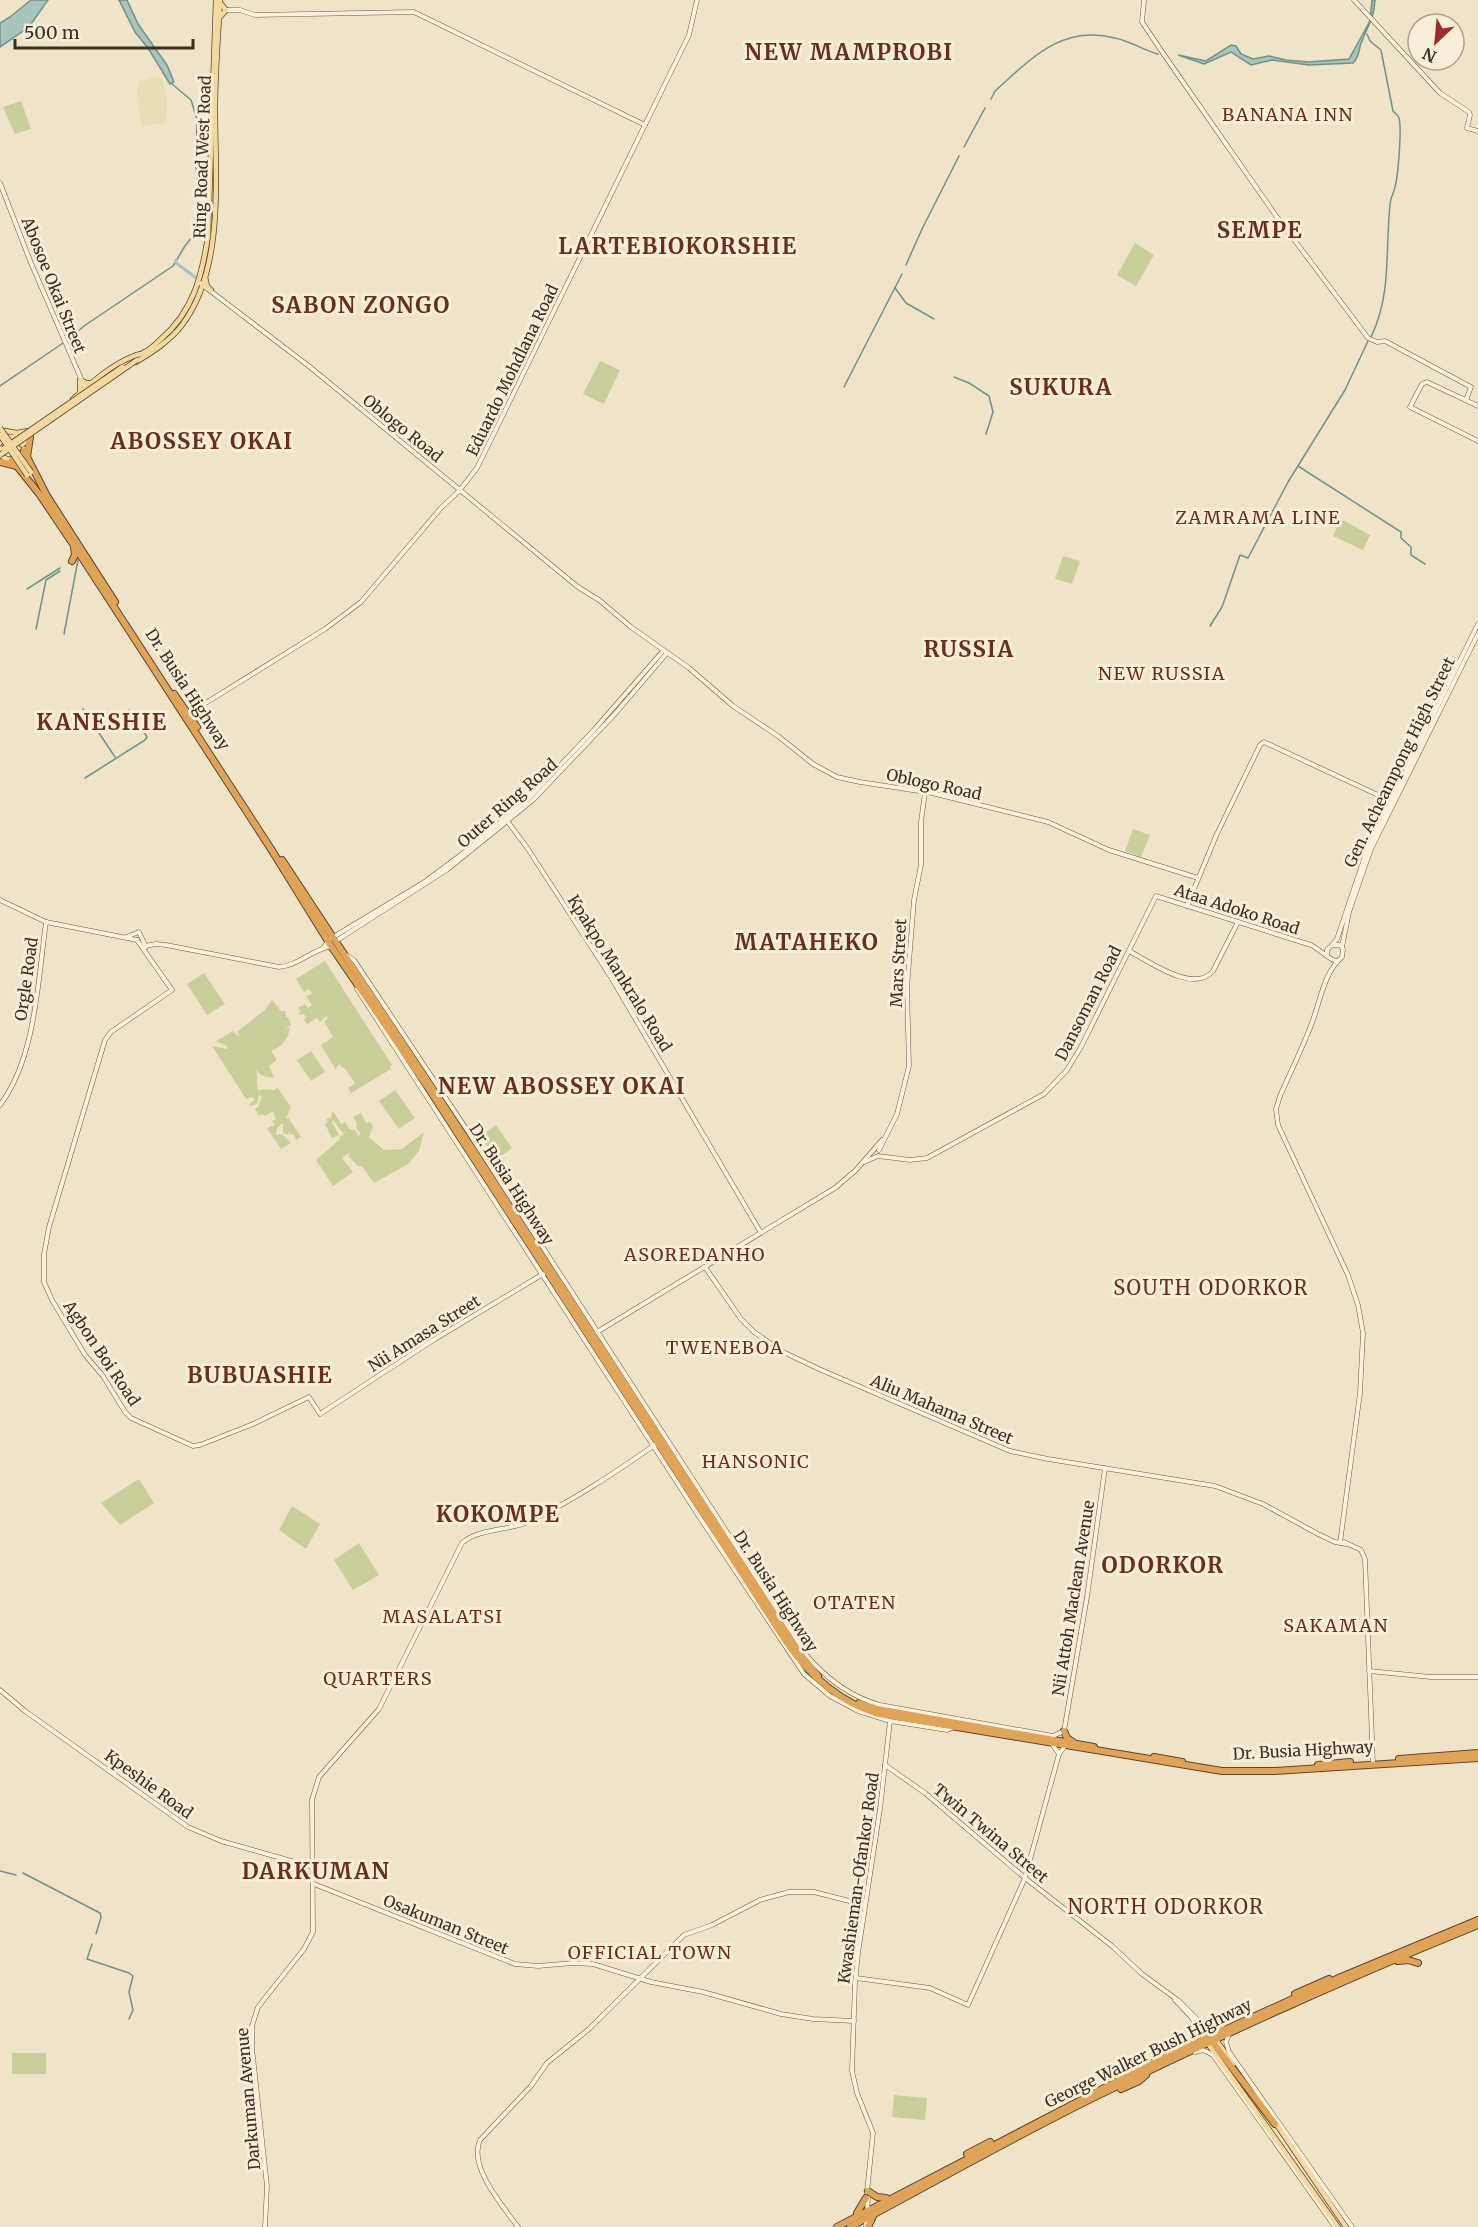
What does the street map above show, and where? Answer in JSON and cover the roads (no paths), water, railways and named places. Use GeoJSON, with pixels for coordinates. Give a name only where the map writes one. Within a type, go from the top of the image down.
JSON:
{"type":"FeatureCollection","features":[{"type":"Feature","properties":{"kind":"highway"},"geometry":{"type":"LineString","coordinates":[[27,460],[29,434]]}},
{"type":"Feature","properties":{"kind":"highway","name":"Dr. Busia Highway"},"geometry":{"type":"LineString","coordinates":[[23,448],[42,493],[71,541],[310,913],[333,940]]}},
{"type":"Feature","properties":{"kind":"highway"},"geometry":{"type":"LineString","coordinates":[[4,460],[20,468]]}},
{"type":"Feature","properties":{"kind":"highway","name":"Dr. Busia Highway"},"geometry":{"type":"LineString","coordinates":[[4,460],[20,468],[42,493],[83,550],[85,558],[333,940],[342,961],[396,1036],[573,1299],[593,1335],[594,1349],[619,1389],[706,1514],[812,1678],[840,1697],[866,1710],[890,1716],[1173,1764],[1236,1772],[1374,1763],[1478,1753]]}},
{"type":"Feature","properties":{"kind":"highway"},"geometry":{"type":"LineString","coordinates":[[71,541],[75,555],[72,561]]}},
{"type":"Feature","properties":{"kind":"highway"},"geometry":{"type":"LineString","coordinates":[[333,940],[339,943],[344,952]]}},
{"type":"Feature","properties":{"kind":"highway"},"geometry":{"type":"LineString","coordinates":[[333,940],[353,966]]}},
{"type":"Feature","properties":{"kind":"highway","name":"Dr. Busia Highway"},"geometry":{"type":"LineString","coordinates":[[344,952],[369,987],[385,1020]]}},
{"type":"Feature","properties":{"kind":"highway","name":"Dr. Busia Highway"},"geometry":{"type":"LineString","coordinates":[[396,1036],[655,1429],[657,1441],[682,1472],[706,1514]]}},
{"type":"Feature","properties":{"kind":"highway"},"geometry":{"type":"LineString","coordinates":[[429,1089],[434,1106]]}},
{"type":"Feature","properties":{"kind":"highway"},"geometry":{"type":"LineString","coordinates":[[642,1403],[655,1429]]}},
{"type":"Feature","properties":{"kind":"highway","name":"Dr. Busia Highway"},"geometry":{"type":"LineString","coordinates":[[736,1560],[787,1629],[806,1662],[832,1688],[890,1716],[978,1725],[1076,1744],[1225,1767],[1273,1768],[1478,1758]]}},
{"type":"Feature","properties":{"kind":"highway"},"geometry":{"type":"LineString","coordinates":[[1064,1731],[1067,1738],[1076,1744]]}},
{"type":"Feature","properties":{"kind":"highway","name":"George Walker Bush Highway"},"geometry":{"type":"LineString","coordinates":[[837,2227],[852,2219],[875,2214],[1056,2117],[1098,2096],[1109,2094],[1139,2081],[1166,2062],[1212,2042],[1283,2004],[1382,1959],[1478,1920]]}},
{"type":"Feature","properties":{"kind":"highway","name":"George Walker Bush Highway"},"geometry":{"type":"LineString","coordinates":[[1228,2033],[1478,1925]]}},
{"type":"Feature","properties":{"kind":"highway"},"geometry":{"type":"LineString","coordinates":[[1382,1959],[1389,1949],[1399,1949],[1422,1942]]}},
{"type":"Feature","properties":{"kind":"highway"},"geometry":{"type":"LineString","coordinates":[[1361,1975],[1398,1961],[1408,1960],[1418,1963],[1415,1959],[1415,1952]]}},
{"type":"Feature","properties":{"kind":"highway"},"geometry":{"type":"LineString","coordinates":[[1189,2046],[1202,2028],[1228,2033]]}},
{"type":"Feature","properties":{"kind":"highway"},"geometry":{"type":"LineString","coordinates":[[1212,2042],[1275,2124]]}},
{"type":"Feature","properties":{"kind":"highway","name":"George Walker Bush Highway"},"geometry":{"type":"LineString","coordinates":[[850,2227],[896,2195],[999,2141],[1154,2062],[1189,2046],[1212,2042]]}},
{"type":"Feature","properties":{"kind":"highway"},"geometry":{"type":"LineString","coordinates":[[1056,2117],[1071,2116],[1080,2105]]}},
{"type":"Feature","properties":{"kind":"highway"},"geometry":{"type":"LineString","coordinates":[[852,2219],[860,2210],[867,2193],[881,2198],[896,2195]]}},
{"type":"Feature","properties":{"kind":"highway"},"geometry":{"type":"LineString","coordinates":[[866,2227],[875,2214]]}},
{"type":"Feature","properties":{"kind":"main road","name":"Ring Road West Road"},"geometry":{"type":"LineString","coordinates":[[0,443],[6,438],[29,434],[39,428],[178,329],[198,296],[208,230],[218,0]]}},
{"type":"Feature","properties":{"kind":"main road"},"geometry":{"type":"LineString","coordinates":[[218,0],[226,10],[220,17]]}},
{"type":"Feature","properties":{"kind":"main road","name":"Ring Road West Road"},"geometry":{"type":"LineString","coordinates":[[2,452],[63,406],[139,357],[170,332],[181,319],[205,274],[214,230],[216,87],[220,17],[217,10]]}},
{"type":"Feature","properties":{"kind":"main road"},"geometry":{"type":"LineString","coordinates":[[198,296],[203,291],[211,290],[206,282],[205,274]]}},
{"type":"Feature","properties":{"kind":"main road","name":"Ring Road West Road"},"geometry":{"type":"LineString","coordinates":[[4,460],[20,457],[29,434],[85,388],[133,356],[139,357]]}},
{"type":"Feature","properties":{"kind":"main road"},"geometry":{"type":"LineString","coordinates":[[79,394],[80,380],[92,383]]}},
{"type":"Feature","properties":{"kind":"main road"},"geometry":{"type":"LineString","coordinates":[[2,428],[29,434]]}},
{"type":"Feature","properties":{"kind":"main road"},"geometry":{"type":"LineString","coordinates":[[2,428],[15,437],[23,448]]}},
{"type":"Feature","properties":{"kind":"main road"},"geometry":{"type":"LineString","coordinates":[[2,428],[42,493]]}},
{"type":"Feature","properties":{"kind":"main road"},"geometry":{"type":"LineString","coordinates":[[0,435],[29,473]]}},
{"type":"Feature","properties":{"kind":"main road"},"geometry":{"type":"LineString","coordinates":[[2,452],[4,460]]}},
{"type":"Feature","properties":{"kind":"main road"},"geometry":{"type":"LineString","coordinates":[[1212,2042],[1336,2227]]}},
{"type":"Feature","properties":{"kind":"main road"},"geometry":{"type":"LineString","coordinates":[[1275,2124],[1283,2131],[1346,2227]]}},
{"type":"Feature","properties":{"kind":"main road"},"geometry":{"type":"LineString","coordinates":[[1304,2178],[1309,2173]]}},
{"type":"Feature","properties":{"kind":"street","name":"Eduardo Mohdlana Road"},"geometry":{"type":"LineString","coordinates":[[188,714],[325,629],[361,602],[441,508],[459,491],[483,458],[643,130],[644,122],[689,35],[697,0]]}},
{"type":"Feature","properties":{"kind":"street"},"geometry":{"type":"LineString","coordinates":[[1144,0],[1142,22],[1161,51],[1274,213],[1370,339],[1377,342],[1385,341],[1471,387],[1466,400]]}},
{"type":"Feature","properties":{"kind":"street"},"geometry":{"type":"LineString","coordinates":[[1354,0],[1440,93],[1470,114],[1467,128],[1478,131]]}},
{"type":"Feature","properties":{"kind":"street"},"geometry":{"type":"LineString","coordinates":[[217,10],[240,10],[252,15],[414,12],[644,122],[643,130]]}},
{"type":"Feature","properties":{"kind":"street","name":"Abosoe Okai Street"},"geometry":{"type":"LineString","coordinates":[[0,183],[66,347],[88,395]]}},
{"type":"Feature","properties":{"kind":"street","name":"Oblogo Road"},"geometry":{"type":"LineString","coordinates":[[200,283],[328,382],[459,491],[590,595],[664,653],[690,670],[733,706],[778,736],[813,764],[837,777],[925,792],[1048,822],[1109,850],[1198,878]]}},
{"type":"Feature","properties":{"kind":"street"},"geometry":{"type":"LineString","coordinates":[[1478,406],[1425,382],[1410,407],[1478,441]]}},
{"type":"Feature","properties":{"kind":"street","name":"Gen. Acheampong High Street"},"geometry":{"type":"LineString","coordinates":[[1342,947],[1343,934],[1364,865],[1478,624]]}},
{"type":"Feature","properties":{"kind":"street","name":"Gen. Acheampong High Street"},"geometry":{"type":"LineString","coordinates":[[1331,945],[1337,939],[1367,850],[1478,634]]}},
{"type":"Feature","properties":{"kind":"street","name":"Outer Ring Road"},"geometry":{"type":"LineString","coordinates":[[146,946],[166,945],[279,967],[286,966],[333,940],[423,883],[533,800],[569,764],[664,653]]}},
{"type":"Feature","properties":{"kind":"street"},"geometry":{"type":"LineString","coordinates":[[1187,906],[1227,811],[1264,741],[1392,802]]}},
{"type":"Feature","properties":{"kind":"street","name":"Mars Street"},"geometry":{"type":"LineString","coordinates":[[877,1153],[900,1106],[909,1066],[907,987],[914,900],[921,865],[921,829],[925,792]]}},
{"type":"Feature","properties":{"kind":"street","name":"Kpakpo Mankralo Road"},"geometry":{"type":"LineString","coordinates":[[506,820],[528,849],[630,1007],[760,1233]]}},
{"type":"Feature","properties":{"kind":"street","name":"Ataa Adoko Road"},"geometry":{"type":"LineString","coordinates":[[1156,896],[1311,945],[1328,956]]}},
{"type":"Feature","properties":{"kind":"street","name":"Dansoman Road"},"geometry":{"type":"LineString","coordinates":[[877,1153],[915,1160],[927,1158],[1034,1101],[1051,1088],[1074,1060],[1156,896]]}},
{"type":"Feature","properties":{"kind":"street"},"geometry":{"type":"LineString","coordinates":[[0,900],[46,922],[138,939]]}},
{"type":"Feature","properties":{"kind":"street","name":"Orgle Road"},"geometry":{"type":"LineString","coordinates":[[0,1104],[13,1082],[31,1033],[46,922]]}},
{"type":"Feature","properties":{"kind":"street"},"geometry":{"type":"LineString","coordinates":[[1129,951],[1184,979],[1198,980],[1214,971],[1238,922]]}},
{"type":"Feature","properties":{"kind":"street"},"geometry":{"type":"LineString","coordinates":[[123,937],[138,932],[138,939],[148,953]]}},
{"type":"Feature","properties":{"kind":"street"},"geometry":{"type":"LineString","coordinates":[[133,934],[146,946],[148,953]]}},
{"type":"Feature","properties":{"kind":"street"},"geometry":{"type":"LineString","coordinates":[[1329,972],[1327,950],[1331,945],[1337,944],[1342,947],[1343,954],[1329,972],[1310,1029],[1280,1096],[1276,1115],[1278,1125],[1348,1275],[1361,1319],[1363,1362],[1343,1542]]}},
{"type":"Feature","properties":{"kind":"street","name":"Ataa Adoko Road"},"geometry":{"type":"LineString","coordinates":[[1311,945],[1331,945]]}},
{"type":"Feature","properties":{"kind":"street","name":"Dr. Busia Highway"},"geometry":{"type":"LineString","coordinates":[[344,952],[352,958],[369,987],[469,1133],[542,1253]]}},
{"type":"Feature","properties":{"kind":"street","name":"Agbon Boi Road"},"geometry":{"type":"LineString","coordinates":[[148,953],[172,990],[107,1037],[101,1050],[46,1243],[43,1262],[44,1280],[52,1300],[88,1360],[103,1377],[131,1418],[193,1446]]}},
{"type":"Feature","properties":{"kind":"street"},"geometry":{"type":"LineString","coordinates":[[1328,956],[1337,960]]}},
{"type":"Feature","properties":{"kind":"street","name":"Dr. Busia Highway"},"geometry":{"type":"LineString","coordinates":[[342,961],[344,970],[594,1349]]}},
{"type":"Feature","properties":{"kind":"street"},"geometry":{"type":"LineString","coordinates":[[593,1335],[835,1188],[877,1153]]}},
{"type":"Feature","properties":{"kind":"street","name":"Aliu Mahama Street"},"geometry":{"type":"LineString","coordinates":[[705,1266],[741,1319],[759,1337],[781,1351],[1010,1451],[1197,1482],[1239,1493],[1358,1548],[1365,1558],[1370,1671]]}},
{"type":"Feature","properties":{"kind":"street","name":"Nii Amasa Street"},"geometry":{"type":"LineString","coordinates":[[193,1446],[201,1445],[254,1423],[309,1397],[320,1414],[435,1339],[543,1274]]}},
{"type":"Feature","properties":{"kind":"street","name":"Dr. Busia Highway"},"geometry":{"type":"LineString","coordinates":[[593,1335],[642,1403],[787,1629],[817,1668],[855,1696],[880,1705],[978,1725]]}},
{"type":"Feature","properties":{"kind":"street","name":"Dr. Busia Highway"},"geometry":{"type":"LineString","coordinates":[[657,1441],[791,1655],[830,1696],[843,1705],[883,1719],[890,1716]]}},
{"type":"Feature","properties":{"kind":"street","name":"Darkuman Avenue"},"geometry":{"type":"LineString","coordinates":[[265,2227],[267,2188],[252,2048],[253,2021],[258,2007],[311,1937],[314,1912],[312,1800],[317,1781],[379,1709],[462,1542],[472,1536],[519,1526],[538,1517],[630,1461],[657,1441]]}},
{"type":"Feature","properties":{"kind":"street","name":"Nii Attoh Maclean Avenue"},"geometry":{"type":"LineString","coordinates":[[1064,1731],[1088,1597],[1105,1468]]}},
{"type":"Feature","properties":{"kind":"street"},"geometry":{"type":"LineString","coordinates":[[1374,1763],[1370,1671],[1431,1677],[1478,1677]]}},
{"type":"Feature","properties":{"kind":"street","name":"Kpeshie Road"},"geometry":{"type":"LineString","coordinates":[[0,1690],[25,1711],[193,1830],[221,1841],[313,1867]]}},
{"type":"Feature","properties":{"kind":"street","name":"Kwashieman-Ofankor Road"},"geometry":{"type":"LineString","coordinates":[[866,2227],[873,2133],[854,2081],[852,2062],[856,1978],[890,1716]]}},
{"type":"Feature","properties":{"kind":"street"},"geometry":{"type":"LineString","coordinates":[[883,1719],[889,1727]]}},
{"type":"Feature","properties":{"kind":"street"},"geometry":{"type":"LineString","coordinates":[[978,1725],[1053,1736],[1064,1731]]}},
{"type":"Feature","properties":{"kind":"street"},"geometry":{"type":"LineString","coordinates":[[1052,1744],[1059,1754]]}},
{"type":"Feature","properties":{"kind":"street"},"geometry":{"type":"LineString","coordinates":[[856,1978],[930,1988],[968,2005],[1025,1878],[1059,1754],[1065,1746]]}},
{"type":"Feature","properties":{"kind":"street","name":"Twin Twina Street"},"geometry":{"type":"LineString","coordinates":[[885,1765],[925,1793],[1025,1878],[1164,1990],[1202,2028],[1212,2042]]}},
{"type":"Feature","properties":{"kind":"street","name":"Osakuman Street"},"geometry":{"type":"LineString","coordinates":[[314,1884],[509,1963],[538,1966],[582,1963],[609,1968],[640,1979],[703,1992],[781,2014],[854,2022]]}},
{"type":"Feature","properties":{"kind":"street"},"geometry":{"type":"LineString","coordinates":[[518,2227],[486,2183],[477,2154],[477,2147],[482,2137],[524,2094],[542,2073],[547,2063],[589,2029],[684,1935],[712,1925],[764,1898],[789,1893],[809,1891],[866,1905]]}},
{"type":"Feature","properties":{"kind":"street","name":"Twin Twina Street"},"geometry":{"type":"LineString","coordinates":[[1202,2028],[1212,2042]]}},
{"type":"Feature","properties":{"kind":"street"},"geometry":{"type":"LineString","coordinates":[[1228,2033],[1226,2045],[1228,2052],[1352,2227]]}},
{"type":"Feature","properties":{"kind":"street","name":"George Walker Bush Highway"},"geometry":{"type":"LineString","coordinates":[[1166,2062],[1179,2060],[1198,2050],[1207,2050],[1217,2060],[1336,2227]]}},
{"type":"Feature","properties":{"kind":"street","name":"Kwashieman-Ofankor Road"},"geometry":{"type":"LineString","coordinates":[[866,2215],[867,2193]]}},
{"type":"Feature","properties":{"kind":"water"},"geometry":{"type":"Polygon","coordinates":[[[31,0],[48,0],[29,27],[0,47],[0,23],[31,0]]]}},
{"type":"Feature","properties":{"kind":"water"},"geometry":{"type":"Polygon","coordinates":[[[119,0],[127,0],[138,24],[167,65],[174,82],[170,84],[148,48],[135,32],[119,0]]]}},
{"type":"Feature","properties":{"kind":"water"},"geometry":{"type":"Polygon","coordinates":[[[1372,0],[1375,0],[1372,17],[1353,63],[1309,65],[1272,60],[1251,65],[1231,52],[1204,64],[1178,55],[1206,61],[1231,45],[1236,46],[1241,54],[1253,59],[1269,56],[1309,62],[1349,59],[1370,21],[1372,0]]]}},
{"type":"Feature","properties":{"kind":"waterway"},"geometry":{"type":"LineString","coordinates":[[1367,34],[1370,41],[1381,50],[1393,111],[1399,118],[1400,131],[1397,173],[1390,202],[1385,288],[1378,321],[1371,337]]}},
{"type":"Feature","properties":{"kind":"waterway"},"geometry":{"type":"LineString","coordinates":[[991,99],[995,91],[1021,67],[1063,40],[1096,35],[1126,41],[1158,54]]}},
{"type":"Feature","properties":{"kind":"waterway"},"geometry":{"type":"LineString","coordinates":[[0,386],[173,266],[203,223],[198,198],[196,165],[197,119],[191,100],[172,84]]}},
{"type":"Feature","properties":{"kind":"waterway"},"geometry":{"type":"LineString","coordinates":[[964,147],[985,108]]}},
{"type":"Feature","properties":{"kind":"waterway"},"geometry":{"type":"LineString","coordinates":[[906,265],[959,156]]}},
{"type":"Feature","properties":{"kind":"waterway"},"geometry":{"type":"LineString","coordinates":[[176,260],[176,263],[195,277]]}},
{"type":"Feature","properties":{"kind":"waterway"},"geometry":{"type":"LineString","coordinates":[[844,387],[902,274]]}},
{"type":"Feature","properties":{"kind":"waterway"},"geometry":{"type":"LineString","coordinates":[[895,288],[906,303],[934,319]]}},
{"type":"Feature","properties":{"kind":"waterway"},"geometry":{"type":"LineString","coordinates":[[1210,626],[1222,607],[1240,555],[1248,558],[1288,482],[1345,390],[1368,341]]}},
{"type":"Feature","properties":{"kind":"waterway"},"geometry":{"type":"LineString","coordinates":[[954,377],[969,383],[989,396],[993,412],[986,434]]}},
{"type":"Feature","properties":{"kind":"waterway"},"geometry":{"type":"LineString","coordinates":[[1298,466],[1401,532],[1401,538],[1411,547],[1411,555],[1425,564]]}},
{"type":"Feature","properties":{"kind":"waterway"},"geometry":{"type":"LineString","coordinates":[[64,634],[78,560]]}},
{"type":"Feature","properties":{"kind":"waterway"},"geometry":{"type":"LineString","coordinates":[[27,589],[60,568]]}},
{"type":"Feature","properties":{"kind":"waterway"},"geometry":{"type":"LineString","coordinates":[[36,629],[46,580],[60,571]]}},
{"type":"Feature","properties":{"kind":"waterway"},"geometry":{"type":"LineString","coordinates":[[83,709],[115,757]]}},
{"type":"Feature","properties":{"kind":"waterway"},"geometry":{"type":"LineString","coordinates":[[85,778],[147,737],[129,710]]}},
{"type":"Feature","properties":{"kind":"waterway"},"geometry":{"type":"LineString","coordinates":[[0,1871],[16,1875]]}},
{"type":"Feature","properties":{"kind":"waterway"},"geometry":{"type":"LineString","coordinates":[[23,1873],[100,1913],[96,1934]]}},
{"type":"Feature","properties":{"kind":"waterway"},"geometry":{"type":"LineString","coordinates":[[92,1944],[87,1959],[133,1976],[129,1992],[133,2010],[129,2019]]}},
{"type":"Feature","properties":{"kind":"district","name":"NEW MAMPROBI"},"geometry":{"type":"Point","coordinates":[849,52]}},
{"type":"Feature","properties":{"kind":"district","name":"BANANA INN"},"geometry":{"type":"Point","coordinates":[1288,115]}},
{"type":"Feature","properties":{"kind":"district","name":"SEMPE"},"geometry":{"type":"Point","coordinates":[1260,230]}},
{"type":"Feature","properties":{"kind":"district","name":"LARTEBIOKORSHIE"},"geometry":{"type":"Point","coordinates":[678,246]}},
{"type":"Feature","properties":{"kind":"district","name":"SABON ZONGO"},"geometry":{"type":"Point","coordinates":[361,305]}},
{"type":"Feature","properties":{"kind":"district","name":"SUKURA"},"geometry":{"type":"Point","coordinates":[1061,387]}},
{"type":"Feature","properties":{"kind":"district","name":"ABOSSEY OKAI"},"geometry":{"type":"Point","coordinates":[202,441]}},
{"type":"Feature","properties":{"kind":"district","name":"ZAMRAMA LINE"},"geometry":{"type":"Point","coordinates":[1258,518]}},
{"type":"Feature","properties":{"kind":"district","name":"RUSSIA"},"geometry":{"type":"Point","coordinates":[969,649]}},
{"type":"Feature","properties":{"kind":"district","name":"NEW RUSSIA"},"geometry":{"type":"Point","coordinates":[1162,674]}},
{"type":"Feature","properties":{"kind":"district","name":"KANESHIE"},"geometry":{"type":"Point","coordinates":[102,722]}},
{"type":"Feature","properties":{"kind":"district","name":"MATAHEKO"},"geometry":{"type":"Point","coordinates":[807,942]}},
{"type":"Feature","properties":{"kind":"district","name":"NEW ABOSSEY OKAI"},"geometry":{"type":"Point","coordinates":[562,1086]}},
{"type":"Feature","properties":{"kind":"district","name":"ASOREDANHO"},"geometry":{"type":"Point","coordinates":[695,1255]}},
{"type":"Feature","properties":{"kind":"district","name":"SOUTH ODORKOR"},"geometry":{"type":"Point","coordinates":[1211,1288]}},
{"type":"Feature","properties":{"kind":"district","name":"TWENEBOA"},"geometry":{"type":"Point","coordinates":[725,1348]}},
{"type":"Feature","properties":{"kind":"district","name":"BUBUASHIE"},"geometry":{"type":"Point","coordinates":[260,1375]}},
{"type":"Feature","properties":{"kind":"district","name":"HANSONIC"},"geometry":{"type":"Point","coordinates":[756,1462]}},
{"type":"Feature","properties":{"kind":"district","name":"KOKOMPE"},"geometry":{"type":"Point","coordinates":[498,1514]}},
{"type":"Feature","properties":{"kind":"district","name":"ODORKOR"},"geometry":{"type":"Point","coordinates":[1163,1565]}},
{"type":"Feature","properties":{"kind":"district","name":"OTATEN"},"geometry":{"type":"Point","coordinates":[855,1603]}},
{"type":"Feature","properties":{"kind":"district","name":"MASALATSI"},"geometry":{"type":"Point","coordinates":[443,1617]}},
{"type":"Feature","properties":{"kind":"district","name":"SAKAMAN"},"geometry":{"type":"Point","coordinates":[1336,1626]}},
{"type":"Feature","properties":{"kind":"district","name":"QUARTERS"},"geometry":{"type":"Point","coordinates":[378,1679]}},
{"type":"Feature","properties":{"kind":"district","name":"DARKUMAN"},"geometry":{"type":"Point","coordinates":[316,1871]}},
{"type":"Feature","properties":{"kind":"district","name":"NORTH ODORKOR"},"geometry":{"type":"Point","coordinates":[1166,1907]}},
{"type":"Feature","properties":{"kind":"district","name":"OFFICIAL TOWN"},"geometry":{"type":"Point","coordinates":[650,1953]}}]}
